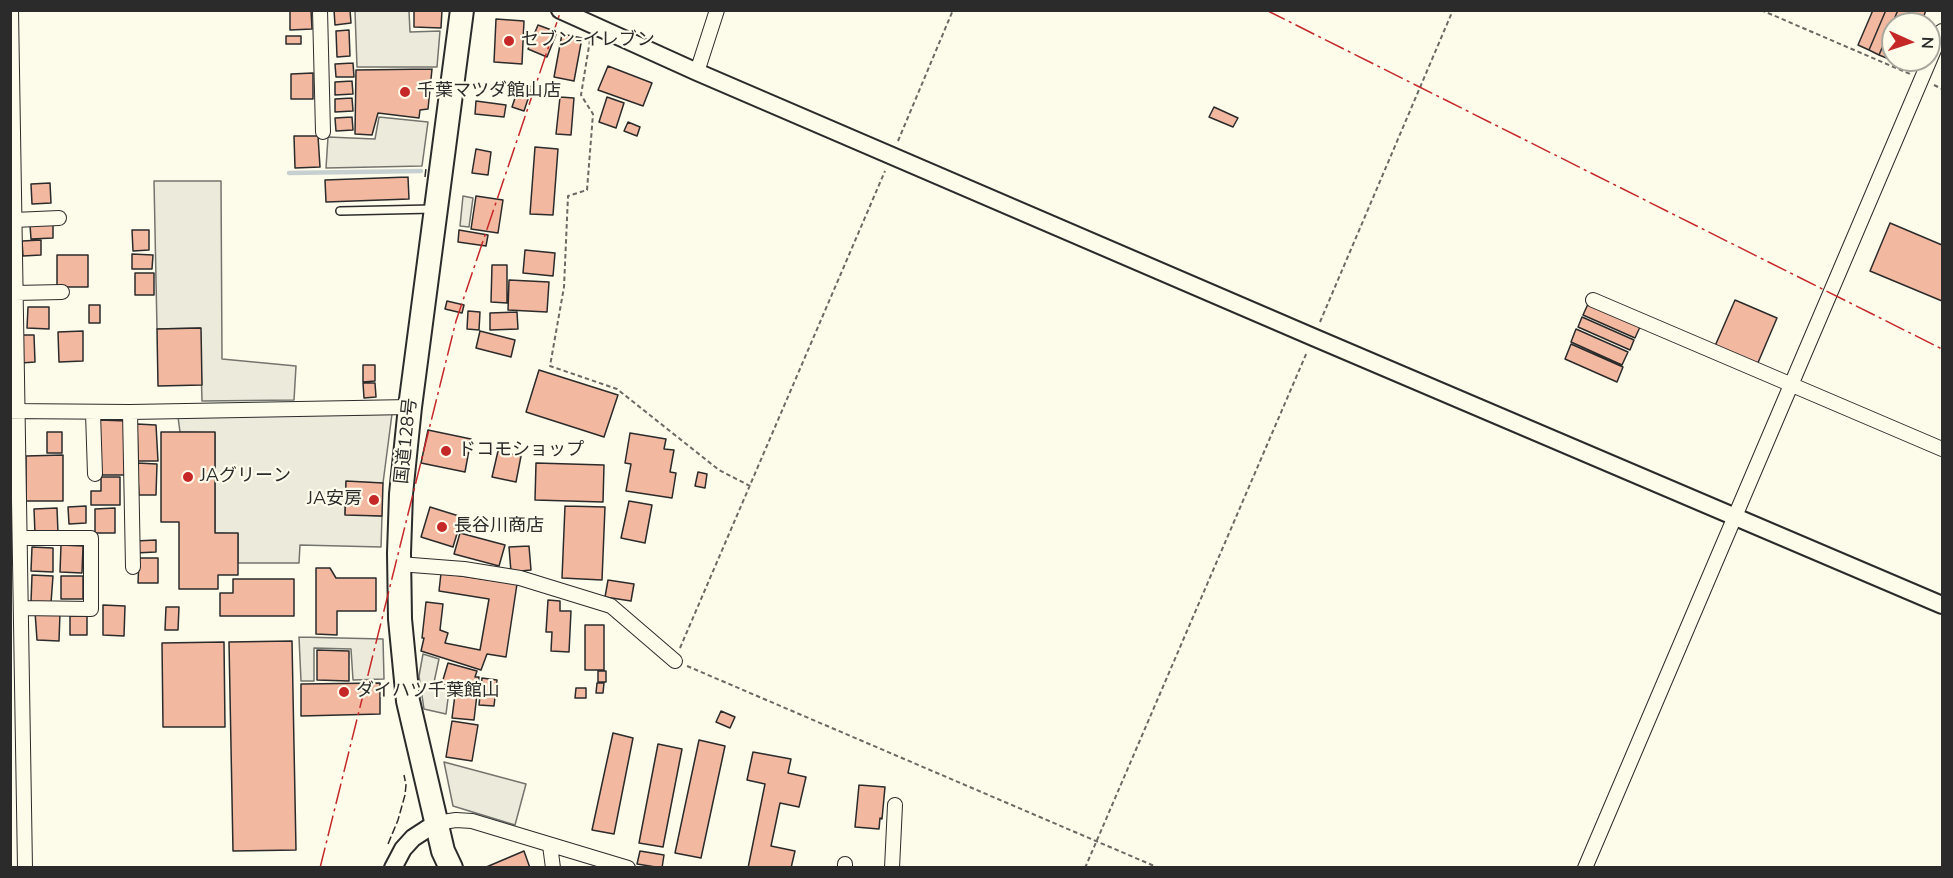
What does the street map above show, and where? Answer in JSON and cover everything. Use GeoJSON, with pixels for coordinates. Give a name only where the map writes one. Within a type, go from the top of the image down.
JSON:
{"type":"FeatureCollection","features":[{"type":"Feature","properties":{"kind":"highway","name":"国道128号"},"geometry":{"type":"LineString","coordinates":[[451,867],[443,851],[408,701],[400,619],[399,564],[401,494],[410,407],[462,10]]}},
{"type":"Feature","properties":{"kind":"street"},"geometry":{"type":"LineString","coordinates":[[11,10],[15,294],[14,448],[20,538],[25,867]]}},
{"type":"Feature","properties":{"kind":"street"},"geometry":{"type":"LineString","coordinates":[[320,10],[323,132]]}},
{"type":"Feature","properties":{"kind":"street"},"geometry":{"type":"LineString","coordinates":[[560,10],[697,72],[1942,605]]}},
{"type":"Feature","properties":{"kind":"street"},"geometry":{"type":"LineString","coordinates":[[697,72],[717,10]]}},
{"type":"Feature","properties":{"kind":"street"},"geometry":{"type":"LineString","coordinates":[[1585,867],[1942,31]]}},
{"type":"Feature","properties":{"kind":"street"},"geometry":{"type":"LineString","coordinates":[[14,219],[59,219]]}},
{"type":"Feature","properties":{"kind":"street"},"geometry":{"type":"LineString","coordinates":[[15,294],[62,292]]}},
{"type":"Feature","properties":{"kind":"street"},"geometry":{"type":"LineString","coordinates":[[1593,300],[1942,449]]}},
{"type":"Feature","properties":{"kind":"street"},"geometry":{"type":"LineString","coordinates":[[14,411],[93,413],[410,407]]}},
{"type":"Feature","properties":{"kind":"street"},"geometry":{"type":"LineString","coordinates":[[130,412],[133,567]]}},
{"type":"Feature","properties":{"kind":"street"},"geometry":{"type":"LineString","coordinates":[[93,413],[94,474]]}},
{"type":"Feature","properties":{"kind":"street"},"geometry":{"type":"LineString","coordinates":[[20,538],[91,538],[91,609],[21,608]]}},
{"type":"Feature","properties":{"kind":"street"},"geometry":{"type":"LineString","coordinates":[[399,564],[464,569],[520,578],[611,606],[675,661]]}},
{"type":"Feature","properties":{"kind":"street"},"geometry":{"type":"LineString","coordinates":[[892,867],[895,805]]}},
{"type":"Feature","properties":{"kind":"street"},"geometry":{"type":"LineString","coordinates":[[393,867],[403,849],[413,838],[436,823],[456,820],[472,821],[628,867]]}},
{"type":"Feature","properties":{"kind":"street"},"geometry":{"type":"LineString","coordinates":[[550,845],[553,867]]}},
{"type":"Feature","properties":{"kind":"lane"},"geometry":{"type":"LineString","coordinates":[[340,211],[436,209]]}},
{"type":"Feature","properties":{"kind":"path"},"geometry":{"type":"LineString","coordinates":[[953,10],[675,661],[1159,867]]}},
{"type":"Feature","properties":{"kind":"path"},"geometry":{"type":"LineString","coordinates":[[1086,867],[1453,10]]}},
{"type":"Feature","properties":{"kind":"path"},"geometry":{"type":"LineString","coordinates":[[1761,10],[1942,89]]}},
{"type":"Feature","properties":{"kind":"path"},"geometry":{"type":"LineString","coordinates":[[593,24],[581,95],[593,114],[587,190],[568,196],[564,287],[550,366],[617,388],[719,470],[750,486]]}},
{"type":"Feature","properties":{"kind":"shaded area"},"geometry":{"type":"Polygon","coordinates":[[[355,11],[409,11],[410,32],[440,31],[437,67],[357,67],[355,11]]]}},
{"type":"Feature","properties":{"kind":"shaded area"},"geometry":{"type":"Polygon","coordinates":[[[379,117],[428,122],[422,166],[326,168],[328,137],[375,139],[379,117]]]}},
{"type":"Feature","properties":{"kind":"shaded area"},"geometry":{"type":"Polygon","coordinates":[[[154,181],[221,181],[222,359],[296,366],[294,400],[202,401],[200,328],[157,329],[154,181]]]}},
{"type":"Feature","properties":{"kind":"shaded area"},"geometry":{"type":"Polygon","coordinates":[[[463,196],[473,198],[469,227],[460,226],[463,196]]]}},
{"type":"Feature","properties":{"kind":"shaded area"},"geometry":{"type":"Polygon","coordinates":[[[392,414],[383,483],[346,482],[345,514],[382,516],[381,547],[300,545],[299,563],[238,563],[238,534],[215,533],[215,433],[180,432],[178,417],[392,414]]]}},
{"type":"Feature","properties":{"kind":"shaded area"},"geometry":{"type":"Polygon","coordinates":[[[299,637],[383,639],[384,679],[353,680],[351,649],[314,648],[314,681],[301,681],[299,637]]]}},
{"type":"Feature","properties":{"kind":"shaded area"},"geometry":{"type":"Polygon","coordinates":[[[423,654],[439,659],[433,687],[449,691],[446,714],[424,709],[419,676],[423,654]]]}},
{"type":"Feature","properties":{"kind":"shaded area"},"geometry":{"type":"Polygon","coordinates":[[[444,762],[526,784],[515,825],[453,806],[444,762]]]}},
{"type":"Feature","properties":{"kind":"building"},"geometry":{"type":"Polygon","coordinates":[[[290,10],[311,10],[312,29],[290,30],[290,10]]]}},
{"type":"Feature","properties":{"kind":"building"},"geometry":{"type":"Polygon","coordinates":[[[334,10],[350,10],[351,23],[335,25],[334,10]]]}},
{"type":"Feature","properties":{"kind":"building"},"geometry":{"type":"Polygon","coordinates":[[[414,10],[442,10],[441,28],[414,27],[414,10]]]}},
{"type":"Feature","properties":{"kind":"building"},"geometry":{"type":"Polygon","coordinates":[[[1873,10],[1886,10],[1881,12],[1881,22],[1869,50],[1858,45],[1873,10]]]}},
{"type":"Feature","properties":{"kind":"building"},"geometry":{"type":"Polygon","coordinates":[[[1886,10],[1898,10],[1897,12],[1885,12],[1886,10]]]}},
{"type":"Feature","properties":{"kind":"building"},"geometry":{"type":"Polygon","coordinates":[[[1898,10],[1910,10],[1909,12],[1897,12],[1898,10]]]}},
{"type":"Feature","properties":{"kind":"building"},"geometry":{"type":"Polygon","coordinates":[[[1910,10],[1926,10],[1925,12],[1909,12],[1910,10]]]}},
{"type":"Feature","properties":{"kind":"building","name":"セブン-イレブン"},"geometry":{"type":"Polygon","coordinates":[[[496,19],[524,21],[522,64],[494,62],[496,19]]]}},
{"type":"Feature","properties":{"kind":"building"},"geometry":{"type":"Polygon","coordinates":[[[1881,22],[1879,55],[1869,50],[1881,22]]]}},
{"type":"Feature","properties":{"kind":"building"},"geometry":{"type":"Polygon","coordinates":[[[538,25],[557,32],[547,57],[528,49],[538,25]]]}},
{"type":"Feature","properties":{"kind":"building"},"geometry":{"type":"Polygon","coordinates":[[[349,30],[350,56],[337,57],[336,31],[349,30]]]}},
{"type":"Feature","properties":{"kind":"building"},"geometry":{"type":"Polygon","coordinates":[[[562,34],[582,38],[574,81],[554,77],[562,34]]]}},
{"type":"Feature","properties":{"kind":"building"},"geometry":{"type":"Polygon","coordinates":[[[286,36],[301,36],[301,44],[286,44],[286,36]]]}},
{"type":"Feature","properties":{"kind":"building"},"geometry":{"type":"Polygon","coordinates":[[[353,63],[354,77],[336,77],[335,64],[353,63]]]}},
{"type":"Feature","properties":{"kind":"building"},"geometry":{"type":"Polygon","coordinates":[[[608,66],[652,83],[643,106],[598,90],[608,66]]]}},
{"type":"Feature","properties":{"kind":"building"},"geometry":{"type":"Polygon","coordinates":[[[432,69],[428,109],[420,110],[419,118],[378,113],[372,135],[355,134],[356,70],[432,69]]]}},
{"type":"Feature","properties":{"kind":"building"},"geometry":{"type":"Polygon","coordinates":[[[313,73],[313,99],[291,99],[291,74],[313,73]]]}},
{"type":"Feature","properties":{"kind":"building"},"geometry":{"type":"Polygon","coordinates":[[[352,81],[353,94],[335,95],[335,82],[352,81]]]}},
{"type":"Feature","properties":{"kind":"building"},"geometry":{"type":"Polygon","coordinates":[[[520,83],[532,87],[524,111],[512,107],[520,83]]]}},
{"type":"Feature","properties":{"kind":"building"},"geometry":{"type":"Polygon","coordinates":[[[560,97],[574,98],[571,135],[556,134],[560,97]]]}},
{"type":"Feature","properties":{"kind":"building"},"geometry":{"type":"Polygon","coordinates":[[[607,97],[624,103],[616,128],[599,122],[607,97]]]}},
{"type":"Feature","properties":{"kind":"building"},"geometry":{"type":"Polygon","coordinates":[[[352,98],[353,111],[335,112],[335,99],[352,98]]]}},
{"type":"Feature","properties":{"kind":"building"},"geometry":{"type":"Polygon","coordinates":[[[476,101],[506,105],[504,117],[475,114],[476,101]]]}},
{"type":"Feature","properties":{"kind":"building"},"geometry":{"type":"Polygon","coordinates":[[[1214,107],[1238,118],[1233,127],[1209,117],[1214,107]]]}},
{"type":"Feature","properties":{"kind":"building"},"geometry":{"type":"Polygon","coordinates":[[[352,117],[353,130],[336,131],[335,118],[352,117]]]}},
{"type":"Feature","properties":{"kind":"building"},"geometry":{"type":"Polygon","coordinates":[[[628,122],[640,127],[637,136],[624,131],[628,122]]]}},
{"type":"Feature","properties":{"kind":"building"},"geometry":{"type":"Polygon","coordinates":[[[294,136],[318,136],[320,167],[295,168],[294,136]]]}},
{"type":"Feature","properties":{"kind":"building"},"geometry":{"type":"Polygon","coordinates":[[[535,147],[558,149],[553,215],[530,214],[535,147]]]}},
{"type":"Feature","properties":{"kind":"building"},"geometry":{"type":"Polygon","coordinates":[[[476,149],[491,152],[488,175],[472,173],[476,149]]]}},
{"type":"Feature","properties":{"kind":"building"},"geometry":{"type":"Polygon","coordinates":[[[408,177],[409,199],[326,202],[325,180],[408,177]]]}},
{"type":"Feature","properties":{"kind":"building"},"geometry":{"type":"Polygon","coordinates":[[[50,183],[51,203],[32,204],[31,184],[50,183]]]}},
{"type":"Feature","properties":{"kind":"building"},"geometry":{"type":"Polygon","coordinates":[[[476,196],[503,200],[498,233],[471,229],[476,196]]]}},
{"type":"Feature","properties":{"kind":"building"},"geometry":{"type":"Polygon","coordinates":[[[1890,223],[1942,245],[1942,301],[1870,271],[1890,223]]]}},
{"type":"Feature","properties":{"kind":"building"},"geometry":{"type":"Polygon","coordinates":[[[53,224],[53,238],[31,239],[30,225],[53,224]]]}},
{"type":"Feature","properties":{"kind":"building"},"geometry":{"type":"Polygon","coordinates":[[[132,230],[149,230],[149,250],[133,251],[132,230]]]}},
{"type":"Feature","properties":{"kind":"building"},"geometry":{"type":"Polygon","coordinates":[[[459,230],[488,235],[486,246],[458,242],[459,230]]]}},
{"type":"Feature","properties":{"kind":"building"},"geometry":{"type":"Polygon","coordinates":[[[41,240],[41,255],[23,256],[22,241],[41,240]]]}},
{"type":"Feature","properties":{"kind":"building"},"geometry":{"type":"Polygon","coordinates":[[[525,250],[555,253],[553,276],[523,273],[525,250]]]}},
{"type":"Feature","properties":{"kind":"building"},"geometry":{"type":"Polygon","coordinates":[[[132,254],[153,255],[152,269],[132,269],[132,254]]]}},
{"type":"Feature","properties":{"kind":"building"},"geometry":{"type":"Polygon","coordinates":[[[57,255],[88,255],[88,287],[57,287],[57,255]]]}},
{"type":"Feature","properties":{"kind":"building"},"geometry":{"type":"Polygon","coordinates":[[[492,265],[507,265],[507,303],[491,302],[492,265]]]}},
{"type":"Feature","properties":{"kind":"building"},"geometry":{"type":"Polygon","coordinates":[[[135,273],[154,273],[154,295],[135,295],[135,273]]]}},
{"type":"Feature","properties":{"kind":"building"},"geometry":{"type":"Polygon","coordinates":[[[509,280],[549,282],[547,312],[508,310],[509,280]]]}},
{"type":"Feature","properties":{"kind":"building"},"geometry":{"type":"Polygon","coordinates":[[[1735,300],[1777,318],[1757,365],[1715,346],[1735,300]]]}},
{"type":"Feature","properties":{"kind":"building"},"geometry":{"type":"Polygon","coordinates":[[[447,301],[464,305],[462,313],[445,309],[447,301]]]}},
{"type":"Feature","properties":{"kind":"building"},"geometry":{"type":"Polygon","coordinates":[[[1588,304],[1640,327],[1635,338],[1583,315],[1588,304]]]}},
{"type":"Feature","properties":{"kind":"building"},"geometry":{"type":"Polygon","coordinates":[[[89,305],[100,305],[100,323],[89,323],[89,305]]]}},
{"type":"Feature","properties":{"kind":"building"},"geometry":{"type":"Polygon","coordinates":[[[28,307],[49,307],[49,329],[27,328],[28,307]]]}},
{"type":"Feature","properties":{"kind":"building"},"geometry":{"type":"Polygon","coordinates":[[[468,311],[480,312],[479,330],[467,329],[468,311]]]}},
{"type":"Feature","properties":{"kind":"building"},"geometry":{"type":"Polygon","coordinates":[[[517,312],[518,329],[490,330],[490,313],[517,312]]]}},
{"type":"Feature","properties":{"kind":"building"},"geometry":{"type":"Polygon","coordinates":[[[1582,317],[1634,340],[1630,350],[1578,327],[1582,317]]]}},
{"type":"Feature","properties":{"kind":"building"},"geometry":{"type":"Polygon","coordinates":[[[201,328],[202,385],[158,386],[157,329],[201,328]]]}},
{"type":"Feature","properties":{"kind":"building"},"geometry":{"type":"Polygon","coordinates":[[[1576,329],[1628,352],[1622,365],[1571,342],[1576,329]]]}},
{"type":"Feature","properties":{"kind":"building"},"geometry":{"type":"Polygon","coordinates":[[[83,331],[83,361],[59,362],[58,332],[83,331]]]}},
{"type":"Feature","properties":{"kind":"building"},"geometry":{"type":"Polygon","coordinates":[[[480,331],[515,340],[511,357],[476,348],[480,331]]]}},
{"type":"Feature","properties":{"kind":"building"},"geometry":{"type":"Polygon","coordinates":[[[20,335],[34,335],[35,362],[21,363],[20,335]]]}},
{"type":"Feature","properties":{"kind":"building"},"geometry":{"type":"Polygon","coordinates":[[[1571,344],[1623,367],[1617,382],[1565,359],[1571,344]]]}},
{"type":"Feature","properties":{"kind":"building"},"geometry":{"type":"Polygon","coordinates":[[[363,365],[375,365],[375,381],[363,382],[363,365]]]}},
{"type":"Feature","properties":{"kind":"building"},"geometry":{"type":"Polygon","coordinates":[[[539,370],[618,395],[604,437],[526,412],[539,370]]]}},
{"type":"Feature","properties":{"kind":"building"},"geometry":{"type":"Polygon","coordinates":[[[363,383],[375,383],[376,397],[364,398],[363,383]]]}},
{"type":"Feature","properties":{"kind":"building"},"geometry":{"type":"Polygon","coordinates":[[[100,420],[127,421],[126,475],[99,475],[100,420]]]}},
{"type":"Feature","properties":{"kind":"building"},"geometry":{"type":"Polygon","coordinates":[[[137,424],[156,425],[158,461],[138,461],[137,424]]]}},
{"type":"Feature","properties":{"kind":"building","name":"ドコモショップ"},"geometry":{"type":"Polygon","coordinates":[[[428,430],[471,439],[465,472],[421,463],[428,430]]]}},
{"type":"Feature","properties":{"kind":"building"},"geometry":{"type":"Polygon","coordinates":[[[47,432],[62,432],[62,453],[47,453],[47,432]]]}},
{"type":"Feature","properties":{"kind":"building","name":"JAグリーン"},"geometry":{"type":"Polygon","coordinates":[[[161,432],[215,432],[215,533],[238,533],[238,575],[218,575],[218,589],[179,589],[179,522],[161,522],[161,432]]]}},
{"type":"Feature","properties":{"kind":"building"},"geometry":{"type":"Polygon","coordinates":[[[630,433],[666,439],[664,449],[674,450],[670,472],[676,473],[672,498],[626,491],[631,464],[625,463],[630,433]]]}},
{"type":"Feature","properties":{"kind":"building"},"geometry":{"type":"Polygon","coordinates":[[[498,451],[521,456],[516,482],[492,477],[498,451]]]}},
{"type":"Feature","properties":{"kind":"building"},"geometry":{"type":"Polygon","coordinates":[[[63,455],[63,501],[26,501],[26,456],[63,455]]]}},
{"type":"Feature","properties":{"kind":"building"},"geometry":{"type":"Polygon","coordinates":[[[137,463],[157,464],[156,495],[139,495],[137,463]]]}},
{"type":"Feature","properties":{"kind":"building"},"geometry":{"type":"Polygon","coordinates":[[[536,463],[604,465],[603,502],[535,500],[536,463]]]}},
{"type":"Feature","properties":{"kind":"building"},"geometry":{"type":"Polygon","coordinates":[[[698,472],[707,474],[705,488],[695,486],[698,472]]]}},
{"type":"Feature","properties":{"kind":"building"},"geometry":{"type":"Polygon","coordinates":[[[101,477],[120,477],[120,505],[91,505],[91,491],[101,491],[101,477]]]}},
{"type":"Feature","properties":{"kind":"building"},"geometry":{"type":"Polygon","coordinates":[[[346,481],[383,483],[382,516],[345,515],[346,481]]]}},
{"type":"Feature","properties":{"kind":"building"},"geometry":{"type":"Polygon","coordinates":[[[629,501],[652,505],[645,543],[621,538],[629,501]]]}},
{"type":"Feature","properties":{"kind":"building"},"geometry":{"type":"Polygon","coordinates":[[[86,506],[86,523],[69,524],[68,507],[86,506]]]}},
{"type":"Feature","properties":{"kind":"building"},"geometry":{"type":"Polygon","coordinates":[[[565,506],[605,507],[602,580],[562,578],[565,506]]]}},
{"type":"Feature","properties":{"kind":"building","name":"長谷川商店"},"geometry":{"type":"Polygon","coordinates":[[[430,507],[462,517],[453,547],[421,537],[430,507]]]}},
{"type":"Feature","properties":{"kind":"building"},"geometry":{"type":"Polygon","coordinates":[[[57,508],[58,533],[35,534],[34,509],[57,508]]]}},
{"type":"Feature","properties":{"kind":"building"},"geometry":{"type":"Polygon","coordinates":[[[115,508],[115,533],[95,533],[95,509],[115,508]]]}},
{"type":"Feature","properties":{"kind":"building"},"geometry":{"type":"Polygon","coordinates":[[[460,533],[505,545],[499,566],[454,554],[460,533]]]}},
{"type":"Feature","properties":{"kind":"building"},"geometry":{"type":"Polygon","coordinates":[[[156,540],[156,552],[135,553],[135,541],[156,540]]]}},
{"type":"Feature","properties":{"kind":"building"},"geometry":{"type":"Polygon","coordinates":[[[61,545],[83,546],[82,573],[60,572],[61,545]]]}},
{"type":"Feature","properties":{"kind":"building"},"geometry":{"type":"Polygon","coordinates":[[[529,546],[531,570],[511,572],[509,547],[529,546]]]}},
{"type":"Feature","properties":{"kind":"building"},"geometry":{"type":"Polygon","coordinates":[[[32,547],[53,548],[53,572],[31,571],[32,547]]]}},
{"type":"Feature","properties":{"kind":"building"},"geometry":{"type":"Polygon","coordinates":[[[139,558],[158,558],[158,583],[138,583],[139,558]]]}},
{"type":"Feature","properties":{"kind":"building"},"geometry":{"type":"Polygon","coordinates":[[[316,568],[330,568],[336,578],[376,578],[376,611],[337,611],[337,635],[316,634],[316,568]]]}},
{"type":"Feature","properties":{"kind":"building"},"geometry":{"type":"Polygon","coordinates":[[[441,573],[517,584],[506,657],[487,654],[481,670],[421,651],[426,602],[443,604],[440,630],[448,633],[445,643],[480,650],[489,599],[439,591],[441,573]]]}},
{"type":"Feature","properties":{"kind":"building"},"geometry":{"type":"Polygon","coordinates":[[[32,575],[53,576],[51,603],[31,602],[32,575]]]}},
{"type":"Feature","properties":{"kind":"building"},"geometry":{"type":"Polygon","coordinates":[[[61,576],[83,576],[83,599],[61,599],[61,576]]]}},
{"type":"Feature","properties":{"kind":"building"},"geometry":{"type":"Polygon","coordinates":[[[233,579],[294,579],[294,616],[220,616],[220,593],[233,593],[233,579]]]}},
{"type":"Feature","properties":{"kind":"building"},"geometry":{"type":"Polygon","coordinates":[[[608,580],[634,584],[631,601],[605,597],[608,580]]]}},
{"type":"Feature","properties":{"kind":"building"},"geometry":{"type":"Polygon","coordinates":[[[548,600],[560,601],[560,611],[571,611],[569,652],[551,651],[552,632],[546,632],[548,600]]]}},
{"type":"Feature","properties":{"kind":"building"},"geometry":{"type":"Polygon","coordinates":[[[103,605],[125,606],[124,636],[103,635],[103,605]]]}},
{"type":"Feature","properties":{"kind":"building"},"geometry":{"type":"Polygon","coordinates":[[[166,607],[179,607],[178,630],[165,630],[166,607]]]}},
{"type":"Feature","properties":{"kind":"building"},"geometry":{"type":"Polygon","coordinates":[[[35,612],[60,613],[59,641],[37,640],[35,612]]]}},
{"type":"Feature","properties":{"kind":"building"},"geometry":{"type":"Polygon","coordinates":[[[70,616],[87,616],[87,635],[70,635],[70,616]]]}},
{"type":"Feature","properties":{"kind":"building"},"geometry":{"type":"Polygon","coordinates":[[[585,625],[604,625],[604,670],[585,670],[585,625]]]}},
{"type":"Feature","properties":{"kind":"building"},"geometry":{"type":"Polygon","coordinates":[[[292,641],[296,850],[233,851],[229,642],[292,641]]]}},
{"type":"Feature","properties":{"kind":"building"},"geometry":{"type":"Polygon","coordinates":[[[224,642],[225,727],[163,727],[162,643],[224,642]]]}},
{"type":"Feature","properties":{"kind":"building"},"geometry":{"type":"Polygon","coordinates":[[[317,650],[349,651],[349,681],[317,680],[317,650]]]}},
{"type":"Feature","properties":{"kind":"building"},"geometry":{"type":"Polygon","coordinates":[[[448,663],[477,671],[475,677],[479,677],[474,720],[452,718],[456,687],[442,683],[448,663]]]}},
{"type":"Feature","properties":{"kind":"building"},"geometry":{"type":"Polygon","coordinates":[[[598,671],[606,671],[606,682],[598,682],[598,671]]]}},
{"type":"Feature","properties":{"kind":"building"},"geometry":{"type":"Polygon","coordinates":[[[482,678],[497,680],[494,706],[479,705],[482,678]]]}},
{"type":"Feature","properties":{"kind":"building"},"geometry":{"type":"Polygon","coordinates":[[[380,683],[380,714],[301,716],[301,684],[380,683]]]}},
{"type":"Feature","properties":{"kind":"building"},"geometry":{"type":"Polygon","coordinates":[[[597,683],[604,683],[603,693],[596,693],[597,683]]]}},
{"type":"Feature","properties":{"kind":"building"},"geometry":{"type":"Polygon","coordinates":[[[576,688],[586,688],[586,698],[575,698],[576,688]]]}},
{"type":"Feature","properties":{"kind":"building"},"geometry":{"type":"Polygon","coordinates":[[[721,711],[735,717],[730,728],[716,722],[721,711]]]}},
{"type":"Feature","properties":{"kind":"building"},"geometry":{"type":"Polygon","coordinates":[[[452,721],[478,725],[472,761],[446,757],[452,721]]]}},
{"type":"Feature","properties":{"kind":"building"},"geometry":{"type":"Polygon","coordinates":[[[613,733],[633,738],[614,834],[592,830],[613,733]]]}},
{"type":"Feature","properties":{"kind":"building"},"geometry":{"type":"Polygon","coordinates":[[[699,740],[725,746],[701,858],[675,853],[699,740]]]}},
{"type":"Feature","properties":{"kind":"building"},"geometry":{"type":"Polygon","coordinates":[[[658,744],[682,749],[663,847],[639,843],[658,744]]]}},
{"type":"Feature","properties":{"kind":"building"},"geometry":{"type":"Polygon","coordinates":[[[753,752],[791,759],[788,773],[806,777],[799,807],[780,803],[771,846],[795,851],[791,868],[748,868],[765,784],[747,780],[753,752]]]}},
{"type":"Feature","properties":{"kind":"building"},"geometry":{"type":"Polygon","coordinates":[[[859,785],[885,787],[879,829],[855,827],[859,785]]]}},
{"type":"Feature","properties":{"kind":"building"},"geometry":{"type":"Polygon","coordinates":[[[524,851],[530,868],[484,868],[524,851]]]}},
{"type":"Feature","properties":{"kind":"building"},"geometry":{"type":"Polygon","coordinates":[[[640,851],[664,855],[662,868],[637,864],[640,851]]]}},
{"type":"Feature","properties":{"kind":"waterway"},"geometry":{"type":"LineString","coordinates":[[289,173],[421,171]]}},
{"type":"Feature","properties":{"kind":"fence"},"geometry":{"type":"LineString","coordinates":[[425,177],[426,168]]}},
{"type":"Feature","properties":{"kind":"fence"},"geometry":{"type":"LineString","coordinates":[[388,844],[405,795],[404,775]]}},
{"type":"Feature","properties":{"kind":"power"},"geometry":{"type":"LineString","coordinates":[[320,868],[456,321],[561,10]]}},
{"type":"Feature","properties":{"kind":"power"},"geometry":{"type":"LineString","coordinates":[[1266,10],[1942,349]]}},
{"type":"Feature","properties":{"kind":"place","name":"セブン-イレブン"},"geometry":{"type":"Point","coordinates":[509,41]}},
{"type":"Feature","properties":{"kind":"place","name":"千葉マツダ館山店"},"geometry":{"type":"Point","coordinates":[405,92]}},
{"type":"Feature","properties":{"kind":"place","name":"ドコモショップ"},"geometry":{"type":"Point","coordinates":[446,451]}},
{"type":"Feature","properties":{"kind":"place","name":"JAグリーン"},"geometry":{"type":"Point","coordinates":[188,477]}},
{"type":"Feature","properties":{"kind":"place","name":"JA安房"},"geometry":{"type":"Point","coordinates":[374,500]}},
{"type":"Feature","properties":{"kind":"place","name":"長谷川商店"},"geometry":{"type":"Point","coordinates":[442,527]}},
{"type":"Feature","properties":{"kind":"place","name":"ダイハツ千葉館山"},"geometry":{"type":"Point","coordinates":[344,692]}}]}
